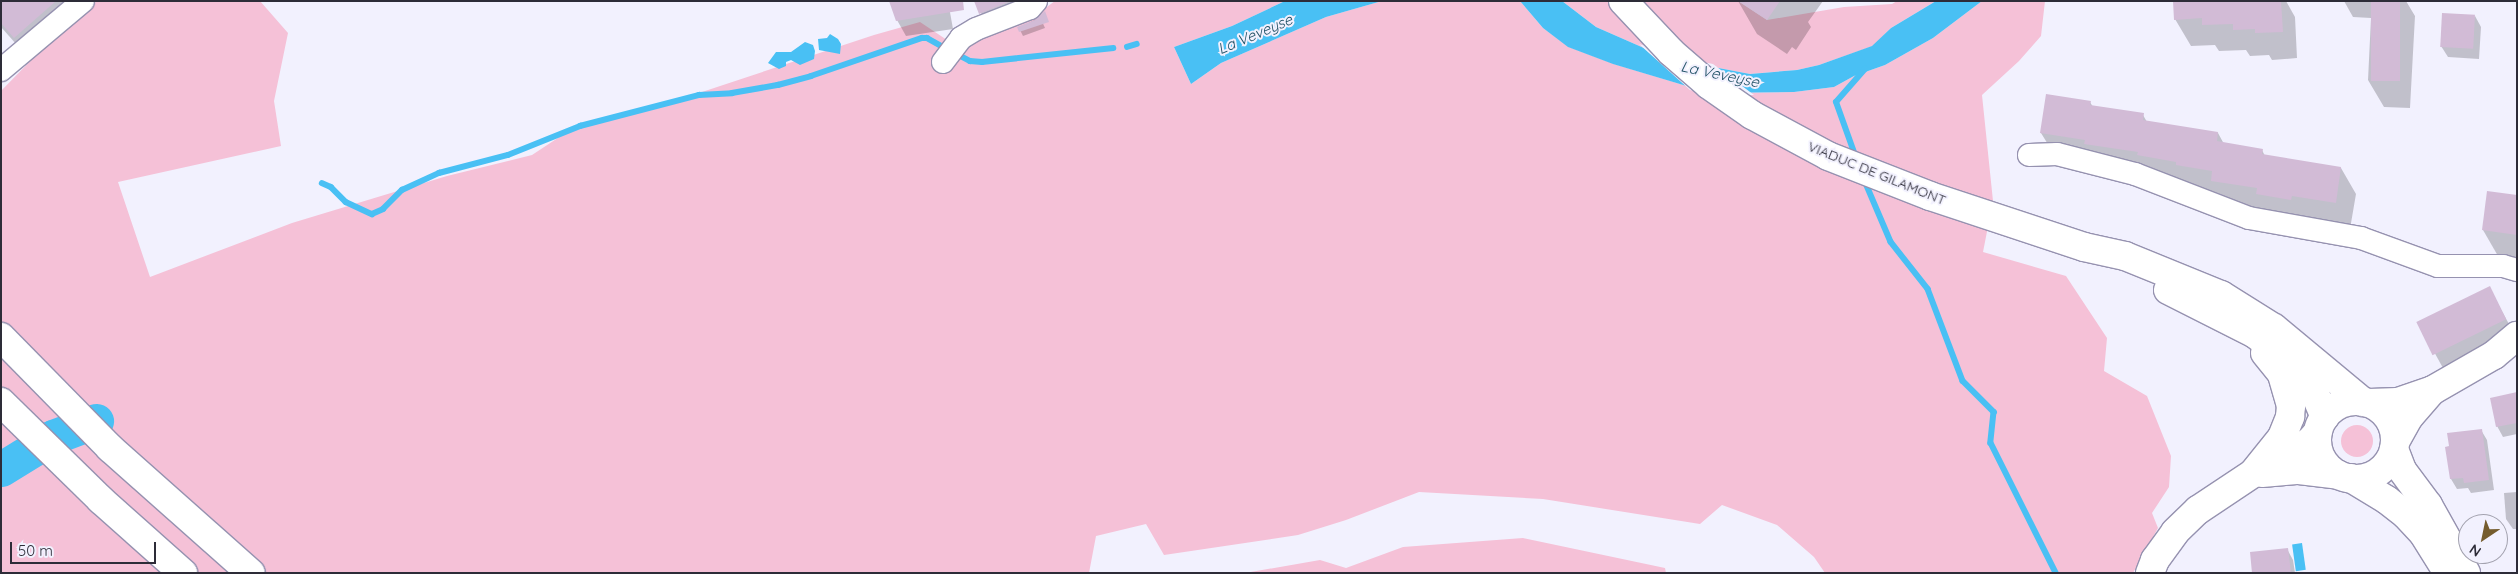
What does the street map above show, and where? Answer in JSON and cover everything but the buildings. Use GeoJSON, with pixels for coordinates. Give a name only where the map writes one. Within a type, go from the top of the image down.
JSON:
{"type":"FeatureCollection","features":[{"type":"Feature","properties":{"kind":"main road","name":"VIADUC DE GILAMONT"},"geometry":{"type":"LineString","coordinates":[[1622,1],[1671,52],[1709,84],[1752,115],[1828,156],[1930,196],[2084,247],[2125,256],[2219,309],[2298,367],[2316,393],[2322,424]]}},
{"type":"Feature","properties":{"kind":"main road","name":"VIADUC DE GILAMONT"},"geometry":{"type":"LineString","coordinates":[[2219,309],[2274,328],[2366,403]]}},
{"type":"Feature","properties":{"kind":"main road"},"geometry":{"type":"LineString","coordinates":[[2219,309],[2274,363],[2282,374],[2289,395],[2290,417],[2286,430],[2250,475]]}},
{"type":"Feature","properties":{"kind":"main road"},"geometry":{"type":"LineString","coordinates":[[2150,573],[2156,560],[2176,532],[2198,510],[2250,475],[2304,446],[2322,424],[2344,403],[2398,402],[2433,390],[2488,359],[2517,336]]}},
{"type":"Feature","properties":{"kind":"main road"},"geometry":{"type":"LineString","coordinates":[[1,337],[110,448],[251,573]]}},
{"type":"Feature","properties":{"kind":"main road"},"geometry":{"type":"LineString","coordinates":[[2250,475],[2293,470],[2320,471],[2345,476],[2368,477],[2379,471],[2387,463],[2409,417],[2433,390]]}},
{"type":"Feature","properties":{"kind":"main road"},"geometry":{"type":"LineString","coordinates":[[1,402],[101,500],[183,573]]}},
{"type":"Feature","properties":{"kind":"main road"},"geometry":{"type":"LineString","coordinates":[[2366,403],[2382,411],[2389,419],[2402,470],[2428,505],[2466,573]]}},
{"type":"Feature","properties":{"kind":"main road"},"geometry":{"type":"LineString","coordinates":[[2322,424],[2318,447],[2328,466],[2396,507],[2415,524],[2430,542],[2448,573]]}},
{"type":"Feature","properties":{"kind":"street"},"geometry":{"type":"LineString","coordinates":[[1,70],[83,1]]}},
{"type":"Feature","properties":{"kind":"street"},"geometry":{"type":"LineString","coordinates":[[948,56],[962,38],[976,29],[1030,8],[1036,1]]}},
{"type":"Feature","properties":{"kind":"street"},"geometry":{"type":"LineString","coordinates":[[2029,155],[2056,154],[2135,174],[2249,218],[2361,238],[2438,266],[2503,266],[2517,270]]}},
{"type":"Feature","properties":{"kind":"shaded area"},"geometry":{"type":"Polygon","coordinates":[[[97,1],[260,1],[288,33],[274,101],[281,146],[118,182],[150,277],[292,223],[447,176],[532,155],[573,128],[702,92],[874,35],[920,22],[947,40],[1044,9],[1055,1],[1285,1],[1232,26],[1174,47],[1191,84],[1221,63],[1326,17],[1382,1],[1520,1],[1543,28],[1569,47],[1614,64],[1710,93],[1794,92],[1834,87],[1854,76],[1885,65],[1933,38],[1982,1],[2045,1],[2041,36],[2019,61],[1982,95],[1993,201],[1983,252],[2066,276],[2107,338],[2104,371],[2147,396],[2171,456],[2169,487],[2152,513],[2158,528],[2133,573],[1825,573],[1814,557],[1777,525],[1722,505],[1700,524],[1543,499],[1419,492],[1346,520],[1298,535],[1164,555],[1146,524],[1096,536],[1089,573],[1,573],[1,91],[45,46],[97,1]]]}},
{"type":"Feature","properties":{"kind":"shaded area"},"geometry":{"type":"Polygon","coordinates":[[[1562,1],[1738,1],[1767,20],[1844,7],[1892,4],[1897,1],[1936,1],[1891,28],[1873,46],[1819,65],[1797,70],[1750,74],[1687,62],[1653,52],[1596,27],[1562,1]]]}},
{"type":"Feature","properties":{"kind":"shaded area"},"geometry":{"type":"Polygon","coordinates":[[[2357,425],[2369,429],[2373,441],[2369,453],[2357,457],[2345,453],[2341,441],[2345,429],[2357,425]]]}},
{"type":"Feature","properties":{"kind":"shaded area"},"geometry":{"type":"Polygon","coordinates":[[[1523,538],[1665,568],[1666,573],[1245,573],[1320,560],[1346,568],[1403,547],[1523,538]]]}},
{"type":"Feature","properties":{"kind":"water"},"geometry":{"type":"Polygon","coordinates":[[[1285,1],[1382,1],[1326,17],[1221,63],[1191,84],[1174,47],[1232,26],[1285,1]]]}},
{"type":"Feature","properties":{"kind":"water"},"geometry":{"type":"Polygon","coordinates":[[[1520,1],[1562,1],[1596,27],[1653,52],[1687,62],[1750,74],[1797,70],[1819,65],[1872,46],[1891,28],[1936,1],[1982,1],[1933,38],[1885,65],[1854,76],[1834,87],[1794,92],[1710,93],[1613,64],[1568,47],[1543,28],[1520,1]]]}},
{"type":"Feature","properties":{"kind":"water"},"geometry":{"type":"Polygon","coordinates":[[[830,34],[838,39],[841,44],[840,54],[819,50],[818,39],[827,38],[830,34]]]}},
{"type":"Feature","properties":{"kind":"water"},"geometry":{"type":"Polygon","coordinates":[[[805,42],[813,45],[815,51],[814,59],[800,65],[791,60],[786,62],[786,66],[779,69],[768,63],[776,52],[791,52],[805,42]]]}},
{"type":"Feature","properties":{"kind":"water"},"geometry":{"type":"Polygon","coordinates":[[[2302,543],[2306,570],[2296,571],[2292,544],[2302,543]]]}},
{"type":"Feature","properties":{"kind":"pier"},"geometry":{"type":"Polygon","coordinates":[[[1639,44],[1688,59],[1713,64],[1754,95],[1710,95],[1690,90],[1639,44]]]}},
{"type":"Feature","properties":{"kind":"waterway"},"geometry":{"type":"LineString","coordinates":[[322,183],[331,187],[346,202],[372,214],[383,209],[402,190],[439,173],[508,155],[580,126],[699,95],[732,93],[778,85],[811,76],[922,38],[927,38],[947,49]]}},
{"type":"Feature","properties":{"kind":"waterway"},"geometry":{"type":"LineString","coordinates":[[1127,47],[1137,44]]}},
{"type":"Feature","properties":{"kind":"waterway"},"geometry":{"type":"LineString","coordinates":[[955,53],[970,61],[982,62],[1113,48]]}},
{"type":"Feature","properties":{"kind":"waterway"},"geometry":{"type":"LineString","coordinates":[[1856,158],[1836,102],[1865,69]]}},
{"type":"Feature","properties":{"kind":"waterway"},"geometry":{"type":"LineString","coordinates":[[1865,181],[1891,242],[1928,289],[1963,381],[1994,412],[1991,443],[2056,573]]}},
{"type":"Feature","properties":{"kind":"waterway","name":"La Veveyse"},"geometry":{"type":"LineString","coordinates":[[1,469],[53,437],[96,421]]}}]}
